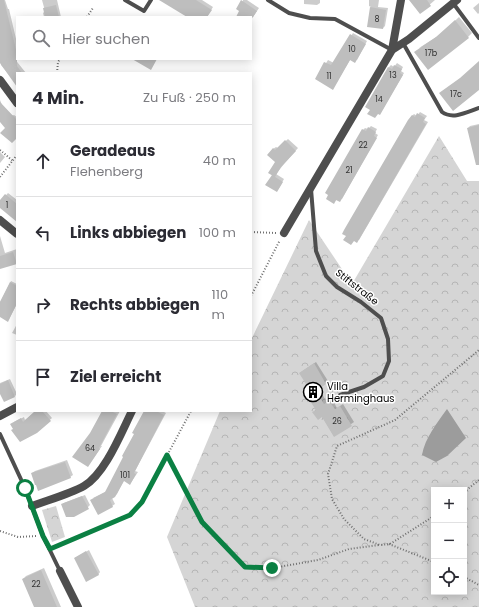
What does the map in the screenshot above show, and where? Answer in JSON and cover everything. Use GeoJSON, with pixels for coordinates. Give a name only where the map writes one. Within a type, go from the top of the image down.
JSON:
{"type":"FeatureCollection","features":[{"type":"Feature","properties":{"kind":"street"},"geometry":{"type":"LineString","coordinates":[[284,233],[392,50],[401,0]]}},
{"type":"Feature","properties":{"kind":"street"},"geometry":{"type":"LineString","coordinates":[[392,50],[455,2]]}},
{"type":"Feature","properties":{"kind":"street"},"geometry":{"type":"LineString","coordinates":[[0,80],[16,102]]}},
{"type":"Feature","properties":{"kind":"street"},"geometry":{"type":"LineString","coordinates":[[0,220],[16,233]]}},
{"type":"Feature","properties":{"kind":"street"},"geometry":{"type":"LineString","coordinates":[[0,416],[16,408]]}},
{"type":"Feature","properties":{"kind":"street"},"geometry":{"type":"LineString","coordinates":[[32,506],[84,486],[93,479],[102,470],[131,412]]}},
{"type":"Feature","properties":{"kind":"street"},"geometry":{"type":"LineString","coordinates":[[60,570],[78,607]]}},
{"type":"Feature","properties":{"kind":"lane"},"geometry":{"type":"LineString","coordinates":[[125,0],[144,11],[151,0]]}},
{"type":"Feature","properties":{"kind":"lane"},"geometry":{"type":"LineString","coordinates":[[268,0],[289,13],[310,18],[335,19],[392,50]]}},
{"type":"Feature","properties":{"kind":"lane"},"geometry":{"type":"LineString","coordinates":[[455,2],[479,38]]}},
{"type":"Feature","properties":{"kind":"lane"},"geometry":{"type":"LineString","coordinates":[[403,43],[442,112],[447,115],[455,116],[479,108]]}},
{"type":"Feature","properties":{"kind":"lane","name":"Stiftstraße"},"geometry":{"type":"LineString","coordinates":[[311,187],[316,251],[326,276],[337,287],[361,302],[381,318],[388,339],[389,361],[383,376],[364,386],[340,395]]}},
{"type":"Feature","properties":{"kind":"lane"},"geometry":{"type":"LineString","coordinates":[[0,434],[32,506],[43,536],[60,570]]}},
{"type":"Feature","properties":{"kind":"path"},"geometry":{"type":"LineString","coordinates":[[88,16],[93,8]]}},
{"type":"Feature","properties":{"kind":"path"},"geometry":{"type":"LineString","coordinates":[[57,72],[59,60]]}},
{"type":"Feature","properties":{"kind":"path"},"geometry":{"type":"LineString","coordinates":[[0,150],[13,161]]}},
{"type":"Feature","properties":{"kind":"path"},"geometry":{"type":"LineString","coordinates":[[0,177],[16,156]]}},
{"type":"Feature","properties":{"kind":"path"},"geometry":{"type":"LineString","coordinates":[[252,232],[284,233],[252,294]]}},
{"type":"Feature","properties":{"kind":"path"},"geometry":{"type":"LineString","coordinates":[[431,561],[390,544],[380,545],[364,539],[344,519],[332,499],[328,474],[337,446],[395,420],[479,350]]}},
{"type":"Feature","properties":{"kind":"path"},"geometry":{"type":"LineString","coordinates":[[50,549],[130,515],[142,502],[190,412]]}},
{"type":"Feature","properties":{"kind":"path"},"geometry":{"type":"LineString","coordinates":[[167,455],[202,522],[245,567],[272,568],[318,560],[349,550],[390,544],[431,518]]}},
{"type":"Feature","properties":{"kind":"path"},"geometry":{"type":"LineString","coordinates":[[467,490],[479,480]]}},
{"type":"Feature","properties":{"kind":"path"},"geometry":{"type":"LineString","coordinates":[[0,531],[18,537],[43,536]]}},
{"type":"Feature","properties":{"kind":"path"},"geometry":{"type":"LineString","coordinates":[[467,579],[479,585]]}},
{"type":"Feature","properties":{"kind":"green space"},"geometry":{"type":"Polygon","coordinates":[[[439,136],[467,181],[479,181],[479,607],[195,607],[167,537],[220,412],[252,412],[252,338],[309,220],[352,284],[439,136]]]}},
{"type":"Feature","properties":{"kind":"green space"},"geometry":{"type":"Polygon","coordinates":[[[56,506],[65,537],[52,542],[42,510],[56,506]]]}},
{"type":"Feature","properties":{"kind":"shaded area"},"geometry":{"type":"Polygon","coordinates":[[[447,409],[466,438],[447,456],[436,462],[422,455],[435,425],[447,409]]]}},
{"type":"Feature","properties":{"kind":"building"},"geometry":{"type":"Polygon","coordinates":[[[0,0],[4,0],[16,50],[17,66],[21,72],[16,72],[16,86],[0,63],[0,0]]]}},
{"type":"Feature","properties":{"kind":"building"},"geometry":{"type":"Polygon","coordinates":[[[159,0],[196,0],[212,10],[208,16],[185,16],[159,0]]]}},
{"type":"Feature","properties":{"kind":"building"},"geometry":{"type":"Polygon","coordinates":[[[241,0],[257,11],[253,17],[236,16],[239,11],[236,9],[241,0]]]}},
{"type":"Feature","properties":{"kind":"building"},"geometry":{"type":"Polygon","coordinates":[[[409,0],[427,0],[431,6],[420,14],[409,0]]]}},
{"type":"Feature","properties":{"kind":"building"},"geometry":{"type":"Polygon","coordinates":[[[56,5],[59,16],[45,16],[43,8],[56,5]]]}},
{"type":"Feature","properties":{"kind":"building"},"geometry":{"type":"Polygon","coordinates":[[[370,7],[386,10],[383,29],[367,27],[370,7]]]}},
{"type":"Feature","properties":{"kind":"building"},"geometry":{"type":"Polygon","coordinates":[[[455,20],[469,38],[428,70],[414,52],[436,37],[455,20]]]}},
{"type":"Feature","properties":{"kind":"building"},"geometry":{"type":"Polygon","coordinates":[[[350,34],[366,44],[355,63],[350,60],[333,90],[315,79],[324,62],[331,65],[350,34]]]}},
{"type":"Feature","properties":{"kind":"building"},"geometry":{"type":"Polygon","coordinates":[[[134,60],[156,60],[151,70],[134,60]]]}},
{"type":"Feature","properties":{"kind":"building"},"geometry":{"type":"Polygon","coordinates":[[[479,61],[479,90],[453,111],[439,93],[460,78],[479,61]]]}},
{"type":"Feature","properties":{"kind":"building"},"geometry":{"type":"Polygon","coordinates":[[[394,65],[402,69],[400,73],[403,75],[380,115],[378,114],[375,118],[367,114],[370,110],[365,107],[388,67],[392,69],[394,65]]]}},
{"type":"Feature","properties":{"kind":"building"},"geometry":{"type":"Polygon","coordinates":[[[0,102],[16,119],[16,139],[12,143],[0,133],[5,128],[0,122],[0,102]]]}},
{"type":"Feature","properties":{"kind":"building"},"geometry":{"type":"Polygon","coordinates":[[[417,113],[425,118],[423,122],[426,124],[357,243],[354,241],[351,245],[343,240],[346,236],[342,234],[344,230],[408,120],[412,115],[415,117],[417,113]]]}},
{"type":"Feature","properties":{"kind":"building"},"geometry":{"type":"Polygon","coordinates":[[[479,125],[479,165],[476,165],[467,128],[479,125]]]}},
{"type":"Feature","properties":{"kind":"building"},"geometry":{"type":"Polygon","coordinates":[[[368,127],[376,132],[374,136],[377,138],[340,202],[336,200],[334,204],[326,199],[328,195],[325,193],[362,129],[366,131],[368,127]]]}},
{"type":"Feature","properties":{"kind":"building"},"geometry":{"type":"Polygon","coordinates":[[[285,140],[296,151],[281,167],[275,177],[268,173],[275,162],[267,155],[273,148],[275,150],[285,140]]]}},
{"type":"Feature","properties":{"kind":"building"},"geometry":{"type":"Polygon","coordinates":[[[272,175],[283,182],[277,192],[265,185],[272,175]]]}},
{"type":"Feature","properties":{"kind":"building"},"geometry":{"type":"Polygon","coordinates":[[[5,194],[16,203],[16,221],[0,208],[0,200],[5,194]]]}},
{"type":"Feature","properties":{"kind":"building"},"geometry":{"type":"Polygon","coordinates":[[[13,252],[16,264],[0,269],[0,256],[13,252]]]}},
{"type":"Feature","properties":{"kind":"building"},"geometry":{"type":"Polygon","coordinates":[[[10,282],[16,285],[16,305],[8,322],[0,317],[0,302],[10,282]]]}},
{"type":"Feature","properties":{"kind":"building","name":"Villa Herminghaus"},"geometry":{"type":"Polygon","coordinates":[[[314,363],[326,384],[316,391],[324,404],[329,401],[335,409],[340,406],[352,426],[334,437],[322,417],[318,420],[312,412],[316,410],[306,395],[311,392],[299,373],[314,363]]]}},
{"type":"Feature","properties":{"kind":"building"},"geometry":{"type":"Polygon","coordinates":[[[8,380],[15,397],[4,402],[0,394],[0,384],[8,380]]]}},
{"type":"Feature","properties":{"kind":"building"},"geometry":{"type":"Polygon","coordinates":[[[34,412],[43,412],[51,421],[37,433],[20,442],[11,430],[13,429],[10,424],[21,418],[23,422],[34,412]]]}},
{"type":"Feature","properties":{"kind":"building"},"geometry":{"type":"Polygon","coordinates":[[[101,412],[113,412],[117,414],[99,448],[100,449],[88,467],[72,457],[90,433],[101,412]]]}},
{"type":"Feature","properties":{"kind":"building"},"geometry":{"type":"Polygon","coordinates":[[[143,412],[158,412],[164,415],[134,473],[136,474],[130,485],[124,481],[115,497],[110,500],[113,507],[98,515],[90,500],[105,492],[134,434],[132,433],[143,412]]]}},
{"type":"Feature","properties":{"kind":"building"},"geometry":{"type":"Polygon","coordinates":[[[65,462],[71,478],[38,491],[31,473],[65,462]]]}},
{"type":"Feature","properties":{"kind":"building"},"geometry":{"type":"Polygon","coordinates":[[[82,496],[89,509],[74,517],[66,517],[61,504],[82,496]]]}},
{"type":"Feature","properties":{"kind":"building"},"geometry":{"type":"Polygon","coordinates":[[[86,551],[99,575],[86,582],[74,558],[86,551]]]}},
{"type":"Feature","properties":{"kind":"building"},"geometry":{"type":"Polygon","coordinates":[[[41,570],[57,607],[34,607],[22,579],[41,570]]]}},
{"type":"Feature","properties":{"kind":"place","name":"Villa Herminghaus"},"geometry":{"type":"Point","coordinates":[313,392]}},
{"type":"Feature","properties":{"kind":"route"},"geometry":{"type":"LineString","coordinates":[[25,488],[43,536],[50,549],[130,515],[142,502],[167,455],[202,522],[245,567],[272,568]]}}]}
